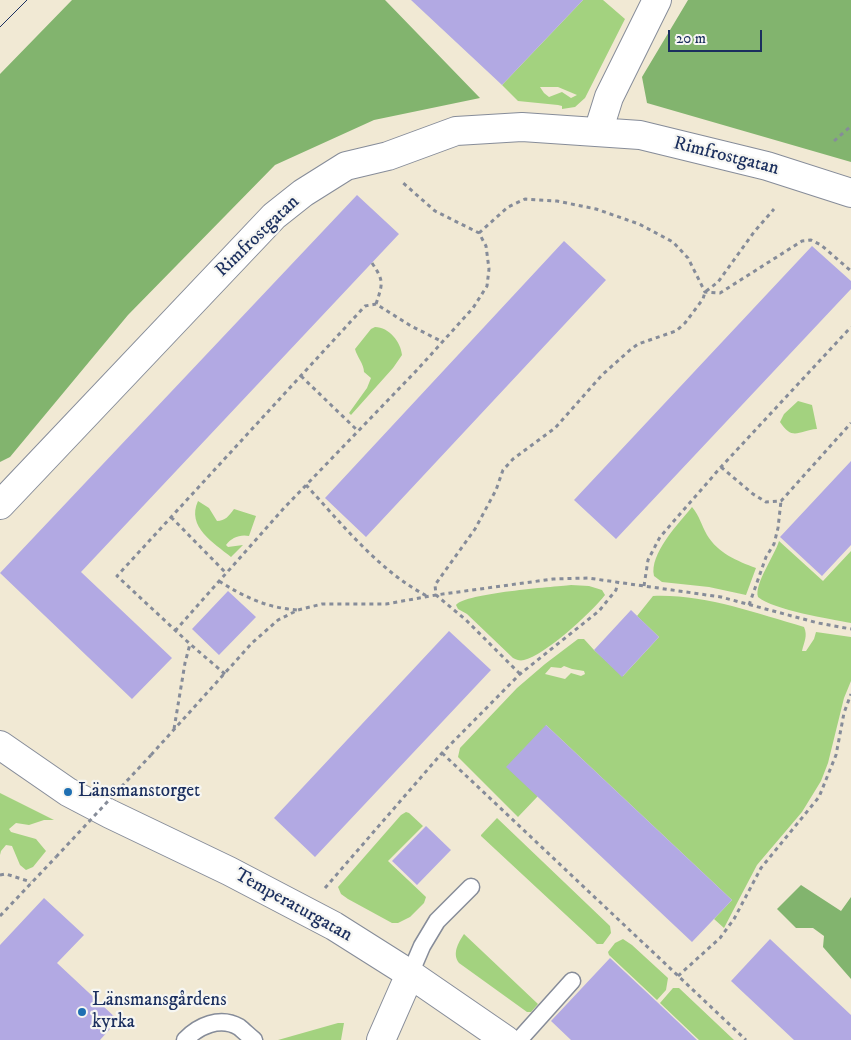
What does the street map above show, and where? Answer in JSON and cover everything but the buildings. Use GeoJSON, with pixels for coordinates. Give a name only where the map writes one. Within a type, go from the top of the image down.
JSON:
{"type":"FeatureCollection","features":[{"type":"Feature","properties":{"kind":"street"},"geometry":{"type":"LineString","coordinates":[[598,132],[609,97],[657,0]]}},
{"type":"Feature","properties":{"kind":"street","name":"Rimfrostgatan"},"geometry":{"type":"LineString","coordinates":[[0,505],[274,216],[303,193],[346,166],[388,156],[456,131],[522,127],[640,135],[766,166],[851,192]]}},
{"type":"Feature","properties":{"kind":"street","name":"Temperaturgatan"},"geometry":{"type":"LineString","coordinates":[[0,745],[68,792],[308,911],[410,974],[506,1040]]}},
{"type":"Feature","properties":{"kind":"street","name":"Temperaturgatan"},"geometry":{"type":"LineString","coordinates":[[0,770],[68,792]]}},
{"type":"Feature","properties":{"kind":"street"},"geometry":{"type":"LineString","coordinates":[[381,1040],[410,974]]}},
{"type":"Feature","properties":{"kind":"lane"},"geometry":{"type":"LineString","coordinates":[[410,974],[422,946],[437,921],[471,886]]}},
{"type":"Feature","properties":{"kind":"lane"},"geometry":{"type":"LineString","coordinates":[[519,1040],[572,981]]}},
{"type":"Feature","properties":{"kind":"lane"},"geometry":{"type":"LineString","coordinates":[[185,1040],[202,1026],[227,1024],[238,1027],[254,1040]]}},
{"type":"Feature","properties":{"kind":"path"},"geometry":{"type":"LineString","coordinates":[[834,141],[851,126]]}},
{"type":"Feature","properties":{"kind":"path"},"geometry":{"type":"LineString","coordinates":[[176,630],[306,485],[417,370],[472,308],[487,286],[489,269],[486,246],[479,233],[435,211],[392,172],[388,156]]}},
{"type":"Feature","properties":{"kind":"path"},"geometry":{"type":"LineString","coordinates":[[479,233],[508,207],[526,199],[557,201],[596,209],[639,224],[674,242],[688,258],[705,292]]}},
{"type":"Feature","properties":{"kind":"path"},"geometry":{"type":"LineString","coordinates":[[520,674],[466,620],[436,595],[435,586],[475,529],[496,490],[503,470],[513,459],[556,428],[602,375],[630,350],[638,344],[680,328],[694,311],[705,292],[718,282],[754,232],[774,209]]}},
{"type":"Feature","properties":{"kind":"path"},"geometry":{"type":"LineString","coordinates":[[705,292],[720,292],[802,241],[811,240],[821,245],[851,271]]}},
{"type":"Feature","properties":{"kind":"path"},"geometry":{"type":"LineString","coordinates":[[372,263],[382,278],[381,290],[376,304]]}},
{"type":"Feature","properties":{"kind":"path"},"geometry":{"type":"LineString","coordinates":[[225,674],[117,576],[365,306],[376,304],[411,326],[441,341]]}},
{"type":"Feature","properties":{"kind":"path"},"geometry":{"type":"LineString","coordinates":[[644,586],[648,560],[660,537],[721,467],[851,327]]}},
{"type":"Feature","properties":{"kind":"path"},"geometry":{"type":"LineString","coordinates":[[301,376],[358,431]]}},
{"type":"Feature","properties":{"kind":"path"},"geometry":{"type":"LineString","coordinates":[[749,604],[766,557],[774,544],[781,501],[851,423]]}},
{"type":"Feature","properties":{"kind":"path"},"geometry":{"type":"LineString","coordinates":[[721,467],[753,494],[766,502],[781,501]]}},
{"type":"Feature","properties":{"kind":"path"},"geometry":{"type":"LineString","coordinates":[[306,485],[374,556],[398,576],[428,596]]}},
{"type":"Feature","properties":{"kind":"path"},"geometry":{"type":"LineString","coordinates":[[171,517],[226,572]]}},
{"type":"Feature","properties":{"kind":"path"},"geometry":{"type":"LineString","coordinates":[[0,916],[174,731],[252,642],[278,620],[298,610],[322,604],[386,604],[428,596],[553,579],[588,578],[721,597],[818,623],[851,629]]}},
{"type":"Feature","properties":{"kind":"path"},"geometry":{"type":"LineString","coordinates":[[219,581],[243,596],[262,604],[281,609],[298,610]]}},
{"type":"Feature","properties":{"kind":"path"},"geometry":{"type":"LineString","coordinates":[[308,911],[328,884],[442,753],[520,674],[598,611],[616,590],[618,581]]}},
{"type":"Feature","properties":{"kind":"path"},"geometry":{"type":"LineString","coordinates":[[174,731],[184,663],[190,644]]}},
{"type":"Feature","properties":{"kind":"path"},"geometry":{"type":"LineString","coordinates":[[678,976],[720,938],[734,919],[761,868],[819,797],[836,755],[844,713],[851,694]]}},
{"type":"Feature","properties":{"kind":"path"},"geometry":{"type":"LineString","coordinates":[[442,753],[746,1040]]}},
{"type":"Feature","properties":{"kind":"path"},"geometry":{"type":"LineString","coordinates":[[0,875],[6,874],[31,882]]}},
{"type":"Feature","properties":{"kind":"green space"},"geometry":{"type":"Polygon","coordinates":[[[72,0],[385,0],[480,98],[374,120],[275,165],[128,315],[10,457],[0,462],[0,74],[72,0]]]}},
{"type":"Feature","properties":{"kind":"green space"},"geometry":{"type":"Polygon","coordinates":[[[583,0],[603,0],[625,19],[585,98],[575,107],[562,109],[562,106],[558,105],[518,101],[502,85],[583,0]],[[540,87],[549,97],[562,92],[571,98],[577,95],[558,87],[540,87]]]}},
{"type":"Feature","properties":{"kind":"green space"},"geometry":{"type":"Polygon","coordinates":[[[688,0],[851,0],[851,162],[647,103],[642,77],[688,0]]]}},
{"type":"Feature","properties":{"kind":"green space"},"geometry":{"type":"Polygon","coordinates":[[[375,327],[389,332],[397,340],[402,355],[393,368],[351,415],[349,413],[367,388],[371,378],[364,372],[355,349],[371,329],[375,327]]]}},
{"type":"Feature","properties":{"kind":"green space"},"geometry":{"type":"Polygon","coordinates":[[[798,401],[812,405],[817,429],[793,433],[789,432],[780,422],[784,414],[798,401]]]}},
{"type":"Feature","properties":{"kind":"green space"},"geometry":{"type":"Polygon","coordinates":[[[198,501],[209,508],[217,521],[227,518],[234,509],[256,516],[249,536],[236,537],[226,545],[228,547],[243,545],[231,557],[210,540],[199,526],[195,510],[198,501]]]}},
{"type":"Feature","properties":{"kind":"green space"},"geometry":{"type":"Polygon","coordinates":[[[692,507],[711,541],[722,552],[756,568],[746,595],[709,587],[662,582],[654,576],[656,558],[660,549],[692,507]]]}},
{"type":"Feature","properties":{"kind":"green space"},"geometry":{"type":"Polygon","coordinates":[[[779,541],[823,581],[851,551],[851,623],[789,610],[766,602],[758,597],[762,577],[779,541]]]}},
{"type":"Feature","properties":{"kind":"green space"},"geometry":{"type":"Polygon","coordinates":[[[571,585],[589,586],[602,590],[605,595],[590,612],[555,642],[533,657],[523,660],[513,658],[467,614],[458,609],[456,605],[476,597],[492,594],[571,585]]]}},
{"type":"Feature","properties":{"kind":"green space"},"geometry":{"type":"Polygon","coordinates":[[[653,596],[672,596],[729,605],[804,627],[806,636],[802,651],[806,651],[816,632],[851,637],[851,681],[844,698],[828,763],[821,781],[802,812],[757,865],[724,928],[714,919],[732,900],[546,725],[538,796],[518,817],[458,757],[460,748],[517,688],[578,639],[584,639],[623,676],[659,637],[637,616],[653,596]],[[564,666],[561,668],[551,667],[545,674],[565,679],[571,673],[581,676],[585,674],[584,671],[564,666]]]}},
{"type":"Feature","properties":{"kind":"green space"},"geometry":{"type":"Polygon","coordinates":[[[0,793],[54,820],[44,820],[29,825],[16,823],[9,829],[11,832],[36,839],[46,851],[33,867],[26,870],[20,865],[12,846],[6,845],[0,855],[0,793]]]}},
{"type":"Feature","properties":{"kind":"green space"},"geometry":{"type":"Polygon","coordinates":[[[406,812],[423,826],[388,861],[426,897],[424,903],[410,917],[398,923],[392,923],[348,899],[341,894],[338,887],[401,815],[406,812]]]}},
{"type":"Feature","properties":{"kind":"green space"},"geometry":{"type":"Polygon","coordinates":[[[497,818],[610,926],[611,933],[603,944],[597,944],[481,836],[497,818]]]}},
{"type":"Feature","properties":{"kind":"green space"},"geometry":{"type":"Polygon","coordinates":[[[801,885],[841,911],[851,897],[851,979],[823,947],[824,936],[813,928],[796,928],[777,909],[801,885]]]}},
{"type":"Feature","properties":{"kind":"green space"},"geometry":{"type":"Polygon","coordinates":[[[464,934],[538,1004],[531,1012],[527,1012],[459,963],[456,952],[464,934]]]}},
{"type":"Feature","properties":{"kind":"green space"},"geometry":{"type":"Polygon","coordinates":[[[623,939],[668,978],[666,990],[657,1000],[609,955],[608,952],[615,943],[623,939]]]}},
{"type":"Feature","properties":{"kind":"green space"},"geometry":{"type":"Polygon","coordinates":[[[673,988],[679,988],[734,1040],[699,1040],[660,1003],[673,988]]]}},
{"type":"Feature","properties":{"kind":"green space"},"geometry":{"type":"Polygon","coordinates":[[[344,1023],[341,1040],[278,1040],[344,1023]]]}},
{"type":"Feature","properties":{"kind":"tram line"},"geometry":{"type":"LineString","coordinates":[[0,27],[27,0]]}},
{"type":"Feature","properties":{"kind":"place","name":"Länsmanstorget"},"geometry":{"type":"Point","coordinates":[68,792]}},
{"type":"Feature","properties":{"kind":"place","name":"Länsmansgårdens kyrka"},"geometry":{"type":"Point","coordinates":[82,1012]}}]}
